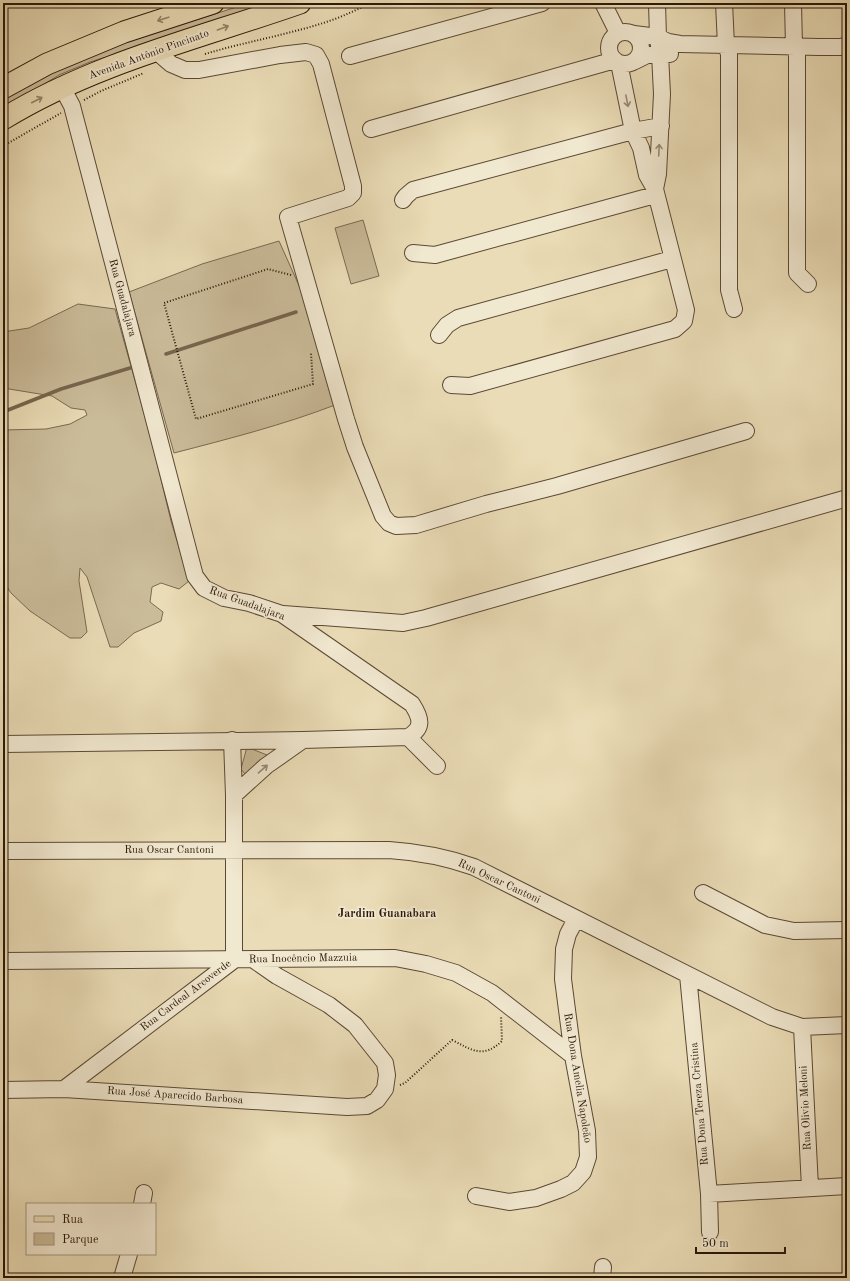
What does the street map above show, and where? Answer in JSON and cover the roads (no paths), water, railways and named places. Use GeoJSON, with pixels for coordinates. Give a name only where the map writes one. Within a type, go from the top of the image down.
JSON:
{"type":"FeatureCollection","features":[{"type":"Feature","properties":{"kind":"main road"},"geometry":{"type":"LineString","coordinates":[[3,88],[47,64],[118,34],[213,3]]}},
{"type":"Feature","properties":{"kind":"main road","name":"Avenida Antônio Pincinato"},"geometry":{"type":"LineString","coordinates":[[3,119],[62,87],[108,67],[164,58],[245,20],[300,3]]}},
{"type":"Feature","properties":{"kind":"street"},"geometry":{"type":"LineString","coordinates":[[350,56],[542,3]]}},
{"type":"Feature","properties":{"kind":"street"},"geometry":{"type":"LineString","coordinates":[[603,3],[626,33],[641,42],[642,47],[639,57],[635,61]]}},
{"type":"Feature","properties":{"kind":"street"},"geometry":{"type":"LineString","coordinates":[[655,192],[658,174],[661,126],[658,3]]}},
{"type":"Feature","properties":{"kind":"street"},"geometry":{"type":"LineString","coordinates":[[724,3],[727,50],[729,290],[734,309]]}},
{"type":"Feature","properties":{"kind":"street"},"geometry":{"type":"LineString","coordinates":[[793,3],[796,50],[797,273],[808,284]]}},
{"type":"Feature","properties":{"kind":"street"},"geometry":{"type":"LineString","coordinates":[[451,385],[470,386],[675,329],[684,321],[686,310],[655,192],[647,175],[641,148],[633,131],[617,62],[611,56],[609,45],[614,36],[626,33],[658,37],[668,42],[727,50]]}},
{"type":"Feature","properties":{"kind":"street"},"geometry":{"type":"LineString","coordinates":[[371,128],[617,62],[630,64],[647,55],[727,50],[796,50],[841,47],[847,45]]}},
{"type":"Feature","properties":{"kind":"street"},"geometry":{"type":"LineString","coordinates":[[796,50],[847,54]]}},
{"type":"Feature","properties":{"kind":"street"},"geometry":{"type":"LineString","coordinates":[[164,58],[185,70],[200,70],[280,55],[306,52],[316,55],[321,64],[353,186],[353,193],[348,198],[288,217],[355,447],[382,516],[389,523],[396,526],[416,525],[486,504],[564,484],[746,430]]}},
{"type":"Feature","properties":{"kind":"street","name":"Rua Guadalajara"},"geometry":{"type":"LineString","coordinates":[[62,87],[72,106],[195,576],[204,588],[224,598],[249,603],[282,614],[412,704],[417,712],[420,723],[416,732],[408,737]]}},
{"type":"Feature","properties":{"kind":"street"},"geometry":{"type":"LineString","coordinates":[[402,200],[413,190],[633,131],[661,126]]}},
{"type":"Feature","properties":{"kind":"street"},"geometry":{"type":"LineString","coordinates":[[414,253],[435,254],[655,192]]}},
{"type":"Feature","properties":{"kind":"street"},"geometry":{"type":"LineString","coordinates":[[439,335],[447,325],[458,318],[672,259]]}},
{"type":"Feature","properties":{"kind":"street"},"geometry":{"type":"LineString","coordinates":[[282,614],[403,623],[426,618],[844,499]]}},
{"type":"Feature","properties":{"kind":"street"},"geometry":{"type":"LineString","coordinates":[[3,744],[408,737],[437,766]]}},
{"type":"Feature","properties":{"kind":"street","name":"Rua Cardeal Arcoverde"},"geometry":{"type":"LineString","coordinates":[[64,1089],[234,960],[234,795],[232,740]]}},
{"type":"Feature","properties":{"kind":"street"},"geometry":{"type":"LineString","coordinates":[[234,795],[266,766],[303,740]]}},
{"type":"Feature","properties":{"kind":"street","name":"Rua Oscar Cantoni"},"geometry":{"type":"LineString","coordinates":[[3,851],[415,851],[437,856],[474,868],[772,1016],[802,1027],[847,1025]]}},
{"type":"Feature","properties":{"kind":"street"},"geometry":{"type":"LineString","coordinates":[[703,893],[765,925],[794,931],[847,930]]}},
{"type":"Feature","properties":{"kind":"street","name":"Rua Dona Amelia Napoleão"},"geometry":{"type":"LineString","coordinates":[[476,1196],[509,1202],[536,1198],[573,1183],[583,1172],[588,1157],[587,1131],[573,1056],[563,979],[564,949],[568,934],[576,919]]}},
{"type":"Feature","properties":{"kind":"street","name":"Rua Inocêncio Mazzuia"},"geometry":{"type":"LineString","coordinates":[[3,961],[395,958],[426,964],[456,974],[492,993],[573,1056]]}},
{"type":"Feature","properties":{"kind":"street","name":"Rua José Aparecido Barbosa"},"geometry":{"type":"LineString","coordinates":[[3,1090],[64,1089],[347,1107],[367,1106],[377,1100],[385,1089],[387,1075],[385,1063],[355,1025],[329,1005],[277,976],[254,960]]}},
{"type":"Feature","properties":{"kind":"street","name":"Rua Dona Tereza Cristina"},"geometry":{"type":"LineString","coordinates":[[688,975],[708,1194],[710,1232]]}},
{"type":"Feature","properties":{"kind":"street","name":"Rua Olivio Meloni"},"geometry":{"type":"LineString","coordinates":[[802,1027],[810,1188]]}},
{"type":"Feature","properties":{"kind":"street"},"geometry":{"type":"LineString","coordinates":[[708,1194],[847,1186]]}},
{"type":"Feature","properties":{"kind":"street"},"geometry":{"type":"LineString","coordinates":[[122,1278],[129,1255]]}},
{"type":"Feature","properties":{"kind":"waterway"},"geometry":{"type":"LineString","coordinates":[[166,354],[296,312]]}},
{"type":"Feature","properties":{"kind":"waterway"},"geometry":{"type":"LineString","coordinates":[[3,412],[61,389],[130,368]]}},
{"type":"Feature","properties":{"kind":"district","name":"Jardim Guanabara"},"geometry":{"type":"Point","coordinates":[387,914]}}]}
